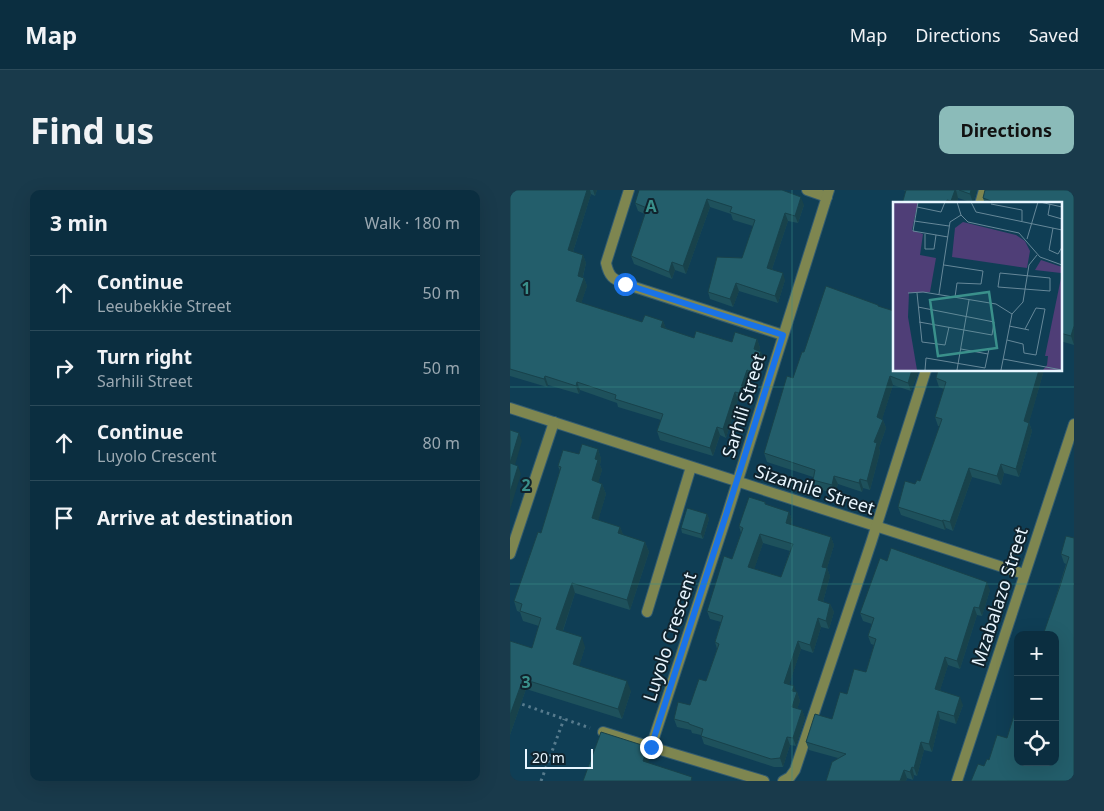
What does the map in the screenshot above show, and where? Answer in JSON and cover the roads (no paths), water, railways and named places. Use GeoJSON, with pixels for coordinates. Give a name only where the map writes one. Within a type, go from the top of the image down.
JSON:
{"type":"FeatureCollection","features":[{"type":"Feature","properties":{"kind":"street"},"geometry":{"type":"LineString","coordinates":[[629,190],[606,263],[608,271],[614,279],[783,335]]}},
{"type":"Feature","properties":{"kind":"street","name":"Sarhili Street"},"geometry":{"type":"LineString","coordinates":[[737,482],[828,193],[808,190]]}},
{"type":"Feature","properties":{"kind":"street"},"geometry":{"type":"LineString","coordinates":[[783,781],[790,777],[794,770],[876,527],[926,371]]}},
{"type":"Feature","properties":{"kind":"street","name":"Sizamile Street"},"geometry":{"type":"LineString","coordinates":[[510,408],[1024,574]]}},
{"type":"Feature","properties":{"kind":"street"},"geometry":{"type":"LineString","coordinates":[[510,554],[554,422]]}},
{"type":"Feature","properties":{"kind":"street","name":"Mzabalazo Street"},"geometry":{"type":"LineString","coordinates":[[957,781],[1073,429]]}},
{"type":"Feature","properties":{"kind":"street"},"geometry":{"type":"LineString","coordinates":[[647,612],[691,467]]}},
{"type":"Feature","properties":{"kind":"street","name":"Luyolo Crescent"},"geometry":{"type":"LineString","coordinates":[[651,747],[737,482]]}},
{"type":"Feature","properties":{"kind":"street"},"geometry":{"type":"LineString","coordinates":[[603,732],[764,781]]}}]}
